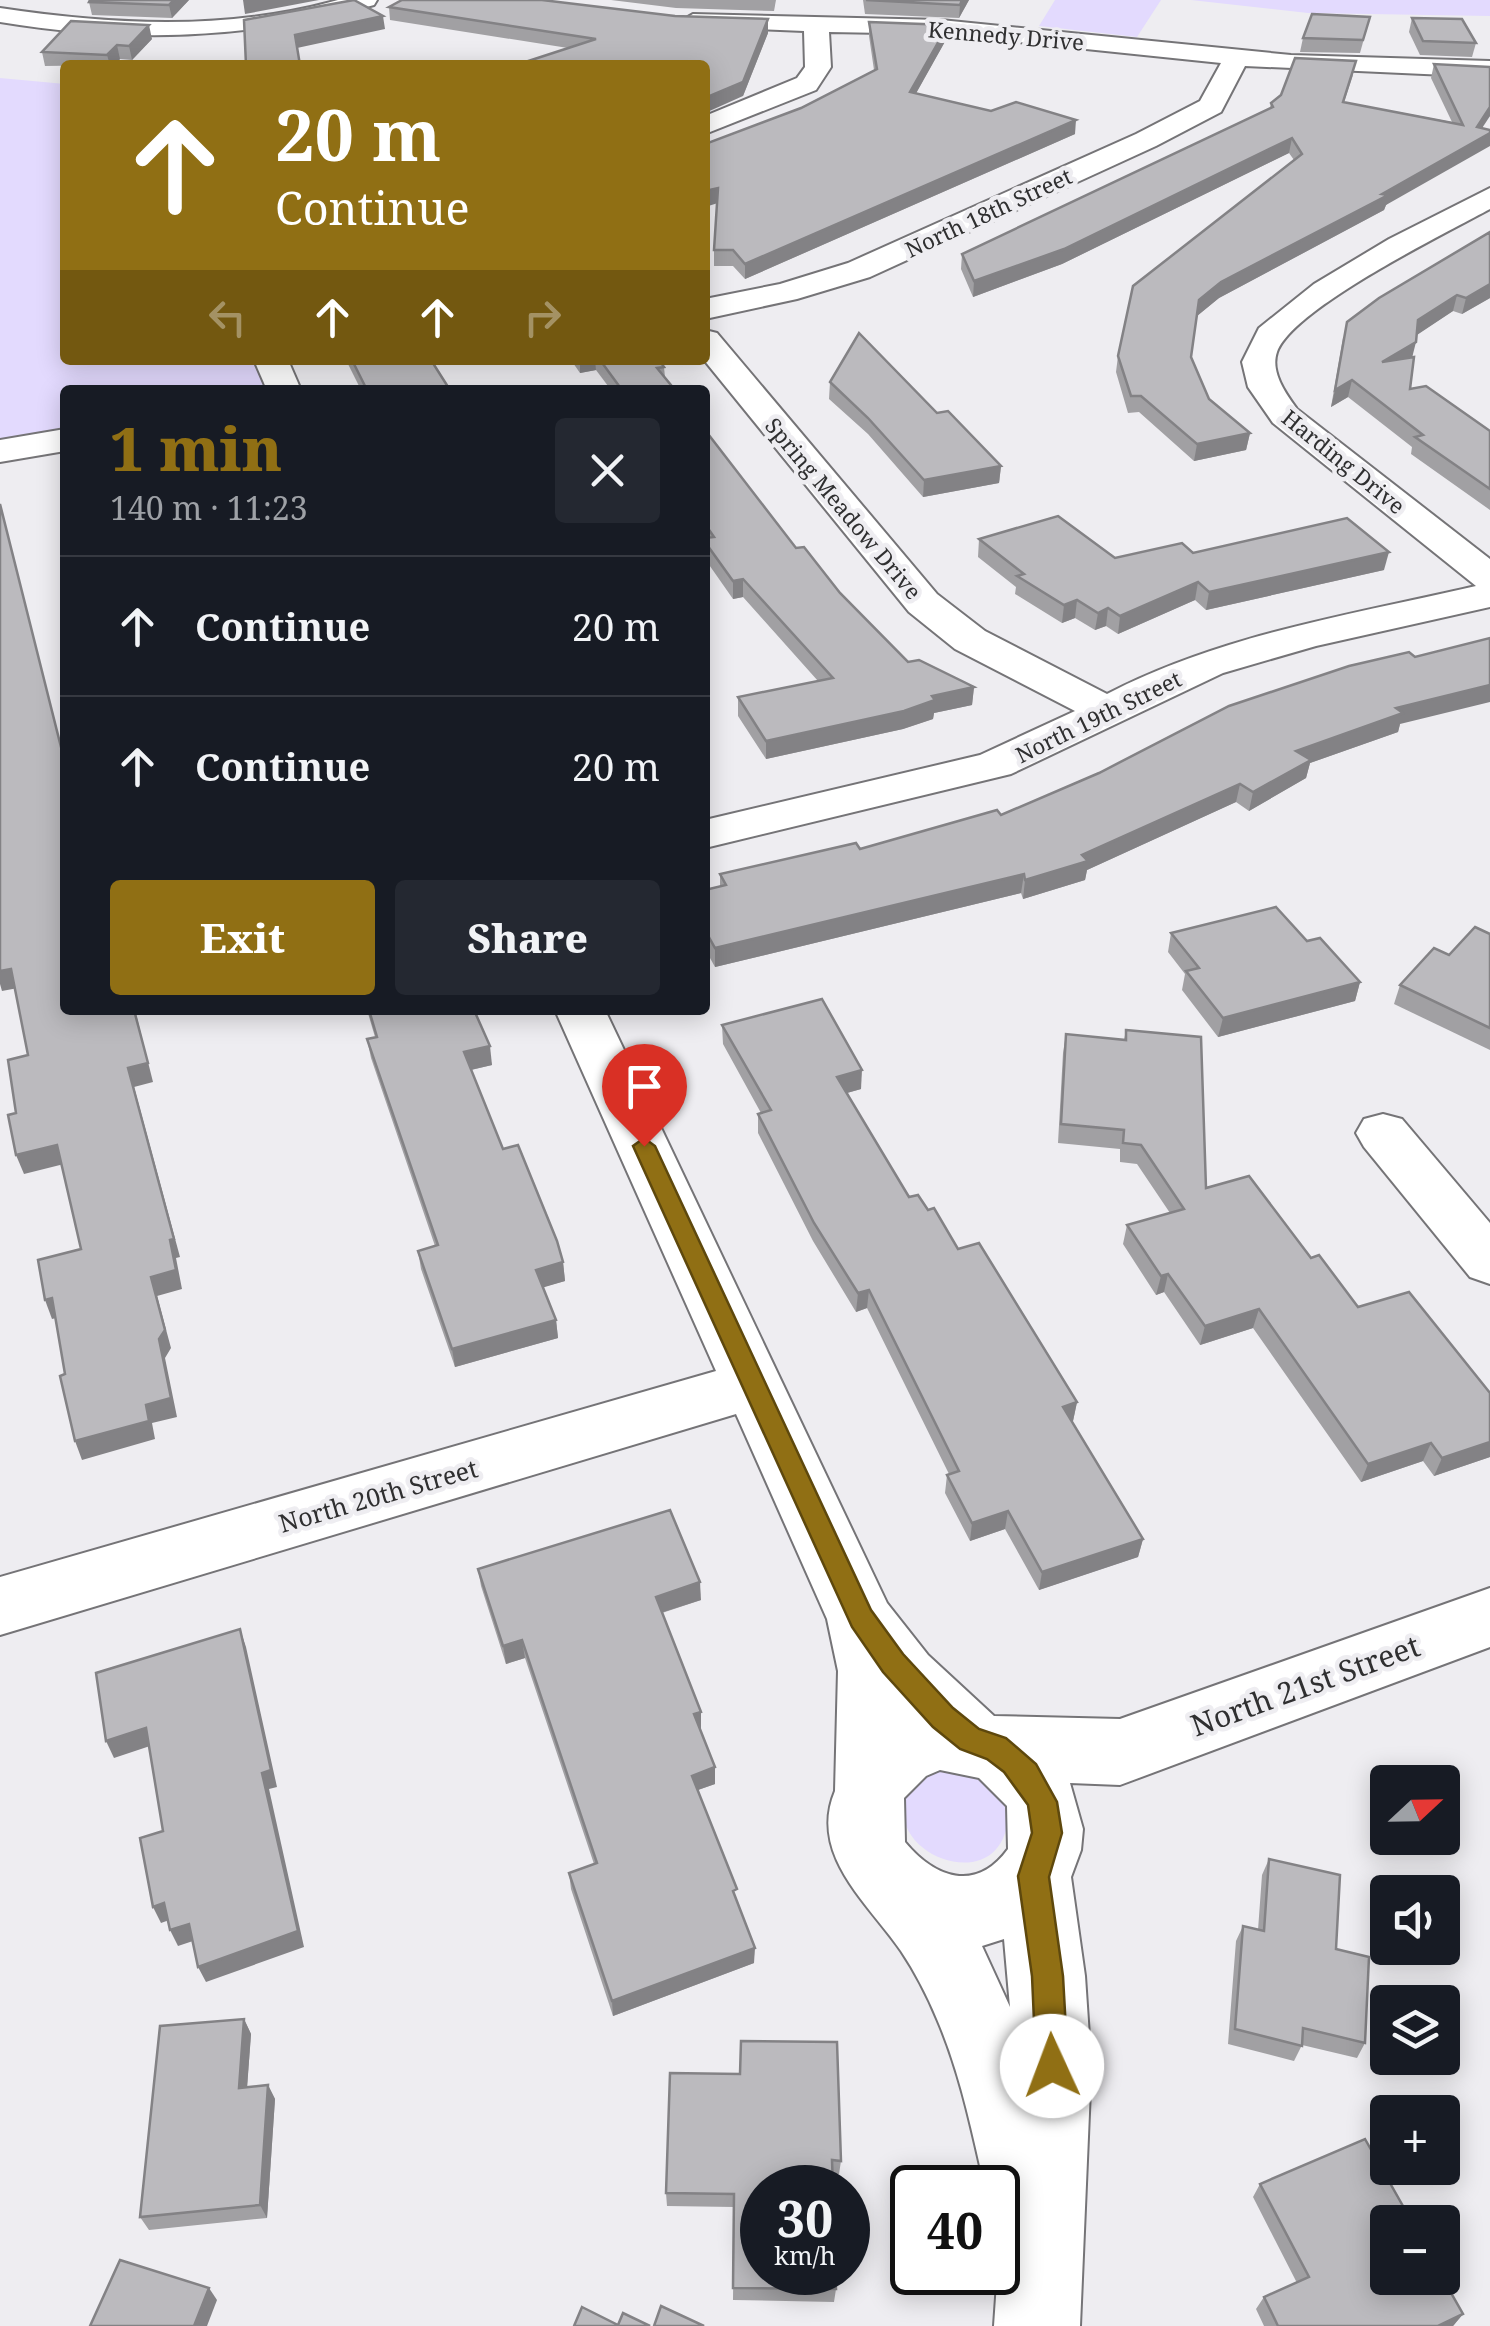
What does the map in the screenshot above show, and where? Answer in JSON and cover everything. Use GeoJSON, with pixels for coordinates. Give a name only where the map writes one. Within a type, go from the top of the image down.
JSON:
{"type":"FeatureCollection","features":[{"type":"Feature","properties":{"kind":"street"},"geometry":{"type":"LineString","coordinates":[[0,16],[92,30],[194,39],[365,0]]}},
{"type":"Feature","properties":{"kind":"street","name":"Kennedy Drive"},"geometry":{"type":"LineString","coordinates":[[676,20],[968,30],[1236,59],[1490,69]]}},
{"type":"Feature","properties":{"kind":"street"},"geometry":{"type":"LineString","coordinates":[[710,124],[807,84],[818,67],[816,24]]}},
{"type":"Feature","properties":{"kind":"street","name":"North 18th Street"},"geometry":{"type":"LineString","coordinates":[[710,308],[786,292],[859,270],[1161,132],[1211,106],[1236,59]]}},
{"type":"Feature","properties":{"kind":"street","name":"Harding Drive"},"geometry":{"type":"LineString","coordinates":[[1490,197],[1301,305],[1270,333],[1259,359],[1269,396],[1285,416],[1490,578]]}},
{"type":"Feature","properties":{"kind":"street","name":"Spring Meadow Drive"},"geometry":{"type":"LineString","coordinates":[[710,346],[923,603],[970,640],[1108,712]]}},
{"type":"Feature","properties":{"kind":"street"},"geometry":{"type":"LineString","coordinates":[[0,450],[60,441]]}},
{"type":"Feature","properties":{"kind":"street","name":"North 19th Street"},"geometry":{"type":"LineString","coordinates":[[710,833],[995,765],[1058,739],[1164,682],[1221,660],[1490,596]]}},
{"type":"Feature","properties":{"kind":"street"},"geometry":{"type":"LineString","coordinates":[[582,1015],[862,1619],[904,1677],[1036,1788],[1046,1817],[1040,1861],[1052,2066],[1039,2286]]}},
{"type":"Feature","properties":{"kind":"street"},"geometry":{"type":"LineString","coordinates":[[1383,1133],[1490,1262]]}},
{"type":"Feature","properties":{"kind":"street","name":"North 20th Street"},"geometry":{"type":"LineString","coordinates":[[0,1606],[755,1384]]}},
{"type":"Feature","properties":{"kind":"street","name":"North 21st Street"},"geometry":{"type":"LineString","coordinates":[[983,1744],[1120,1752],[1490,1618]]}},
{"type":"Feature","properties":{"kind":"street"},"geometry":{"type":"LineString","coordinates":[[862,1619],[872,1671],[870,1787],[863,1818],[864,1834],[876,1864],[939,1940],[970,1998],[1002,2089],[1039,2286]]}},
{"type":"Feature","properties":{"kind":"street"},"geometry":{"type":"LineString","coordinates":[[870,1787],[886,1762],[908,1746],[939,1738],[983,1744]]}},
{"type":"Feature","properties":{"kind":"street","name":"North 21st Street"},"geometry":{"type":"LineString","coordinates":[[1040,1861],[1082,1795],[1120,1752]]}},
{"type":"Feature","properties":{"kind":"street"},"geometry":{"type":"LineString","coordinates":[[902,1892],[938,1909],[973,1912],[1009,1900],[1040,1861]]}},
{"type":"Feature","properties":{"kind":"shaded area"},"geometry":{"type":"Polygon","coordinates":[[[1055,0],[1161,0],[1137,37],[1039,26],[1055,0]]]}},
{"type":"Feature","properties":{"kind":"shaded area"},"geometry":{"type":"Polygon","coordinates":[[[1191,0],[1490,0],[1490,16],[1308,13],[1191,0]]]}},
{"type":"Feature","properties":{"kind":"shaded area"},"geometry":{"type":"Polygon","coordinates":[[[0,78],[60,84],[60,365],[255,365],[263,385],[60,385],[60,432],[0,441],[0,78]]]}},
{"type":"Feature","properties":{"kind":"shaded area"},"geometry":{"type":"Polygon","coordinates":[[[966,1763],[1008,1800],[1005,1833],[992,1853],[972,1862],[950,1861],[929,1852],[912,1836],[903,1816],[907,1792],[923,1771],[966,1763]]]}},
{"type":"Feature","properties":{"kind":"building"},"geometry":{"type":"Polygon","coordinates":[[[90,0],[174,0],[169,5],[90,0]]]}},
{"type":"Feature","properties":{"kind":"building"},"geometry":{"type":"Polygon","coordinates":[[[354,0],[383,16],[295,35],[299,60],[246,60],[244,20],[354,0]]]}},
{"type":"Feature","properties":{"kind":"building"},"geometry":{"type":"Polygon","coordinates":[[[402,0],[542,0],[675,16],[768,19],[743,82],[710,96],[710,60],[531,60],[596,39],[389,7],[402,0]]]}},
{"type":"Feature","properties":{"kind":"building"},"geometry":{"type":"Polygon","coordinates":[[[866,0],[962,0],[960,5],[866,0]]]}},
{"type":"Feature","properties":{"kind":"building"},"geometry":{"type":"Polygon","coordinates":[[[1312,14],[1370,17],[1363,40],[1303,38],[1312,14]]]}},
{"type":"Feature","properties":{"kind":"building"},"geometry":{"type":"Polygon","coordinates":[[[1412,18],[1462,19],[1476,43],[1423,41],[1412,18]]]}},
{"type":"Feature","properties":{"kind":"building"},"geometry":{"type":"Polygon","coordinates":[[[71,21],[149,25],[129,46],[117,45],[107,55],[42,52],[71,21]]]}},
{"type":"Feature","properties":{"kind":"building"},"geometry":{"type":"Polygon","coordinates":[[[869,22],[948,25],[910,92],[991,111],[1016,102],[1076,120],[745,264],[733,250],[714,250],[718,188],[710,190],[710,142],[801,108],[877,69],[869,22]]]}},
{"type":"Feature","properties":{"kind":"building"},"geometry":{"type":"Polygon","coordinates":[[[1295,58],[1356,61],[1343,102],[1463,125],[1434,64],[1490,67],[1490,107],[1477,127],[1490,133],[1382,194],[1388,195],[1221,282],[1199,300],[1191,357],[1209,399],[1250,433],[1197,444],[1141,396],[1131,396],[1118,356],[1133,286],[1302,154],[1292,138],[1064,249],[974,281],[962,254],[1273,107],[1271,103],[1281,95],[1295,58]]]}},
{"type":"Feature","properties":{"kind":"building"},"geometry":{"type":"Polygon","coordinates":[[[1490,232],[1490,284],[1466,298],[1457,295],[1418,320],[1416,342],[1382,362],[1414,357],[1410,389],[1426,386],[1490,431],[1490,489],[1415,437],[1423,435],[1352,380],[1335,390],[1347,322],[1379,298],[1490,232]]]}},
{"type":"Feature","properties":{"kind":"building"},"geometry":{"type":"Polygon","coordinates":[[[859,333],[937,413],[948,411],[1001,466],[924,480],[830,382],[859,333]]]}},
{"type":"Feature","properties":{"kind":"building"},"geometry":{"type":"Polygon","coordinates":[[[354,365],[434,365],[447,385],[364,385],[354,365]]]}},
{"type":"Feature","properties":{"kind":"building"},"geometry":{"type":"Polygon","coordinates":[[[604,365],[663,365],[657,368],[671,385],[618,385],[604,365]]]}},
{"type":"Feature","properties":{"kind":"building"},"geometry":{"type":"Polygon","coordinates":[[[710,436],[796,548],[804,547],[840,593],[908,662],[919,660],[974,687],[932,696],[935,700],[904,711],[766,741],[738,697],[833,678],[743,579],[733,581],[710,549],[710,537],[714,537],[710,531],[710,436]]]}},
{"type":"Feature","properties":{"kind":"building"},"geometry":{"type":"Polygon","coordinates":[[[0,504],[60,743],[60,1015],[135,1015],[148,1063],[128,1068],[174,1239],[170,1240],[176,1270],[151,1277],[165,1330],[159,1339],[171,1398],[146,1405],[149,1421],[75,1441],[60,1376],[65,1374],[52,1298],[45,1300],[38,1260],[81,1249],[57,1145],[16,1155],[8,1115],[16,1113],[8,1060],[28,1055],[11,969],[0,971],[0,504]]]}},
{"type":"Feature","properties":{"kind":"building"},"geometry":{"type":"Polygon","coordinates":[[[1058,516],[1115,558],[1182,543],[1193,553],[1347,518],[1389,552],[1209,592],[1198,582],[1120,616],[1108,608],[1098,613],[1077,600],[1064,605],[1017,576],[1024,574],[979,539],[1058,516]]]}},
{"type":"Feature","properties":{"kind":"building"},"geometry":{"type":"Polygon","coordinates":[[[1490,638],[1490,685],[1396,708],[1403,713],[1296,751],[1311,760],[1253,792],[1240,784],[1082,855],[1088,861],[1025,880],[1024,874],[715,948],[710,939],[710,889],[726,885],[720,874],[856,843],[860,849],[997,810],[1001,815],[1099,773],[1229,706],[1349,666],[1409,652],[1415,657],[1490,638]]]}},
{"type":"Feature","properties":{"kind":"building"},"geometry":{"type":"Polygon","coordinates":[[[1276,907],[1307,941],[1320,938],[1360,982],[1223,1018],[1186,971],[1199,968],[1171,933],[1276,907]]]}},
{"type":"Feature","properties":{"kind":"building"},"geometry":{"type":"Polygon","coordinates":[[[1475,927],[1490,934],[1490,1028],[1400,985],[1434,948],[1449,955],[1475,927]]]}},
{"type":"Feature","properties":{"kind":"building"},"geometry":{"type":"Polygon","coordinates":[[[822,999],[862,1070],[837,1077],[909,1197],[918,1195],[928,1210],[934,1208],[958,1249],[979,1243],[1077,1402],[1063,1407],[1143,1539],[1042,1572],[1008,1511],[972,1523],[947,1475],[959,1471],[869,1290],[858,1293],[814,1223],[758,1114],[771,1110],[722,1025],[822,999]]]}},
{"type":"Feature","properties":{"kind":"building"},"geometry":{"type":"Polygon","coordinates":[[[370,1015],[476,1015],[490,1046],[464,1052],[503,1149],[518,1145],[563,1262],[536,1270],[556,1320],[452,1349],[418,1251],[438,1245],[367,1039],[377,1037],[370,1015]]]}},
{"type":"Feature","properties":{"kind":"building"},"geometry":{"type":"Polygon","coordinates":[[[1126,1030],[1201,1037],[1206,1188],[1249,1176],[1311,1258],[1319,1255],[1358,1307],[1409,1292],[1490,1393],[1490,1442],[1442,1458],[1431,1443],[1368,1464],[1259,1309],[1205,1326],[1168,1274],[1161,1276],[1127,1225],[1184,1209],[1141,1145],[1123,1143],[1124,1130],[1061,1124],[1066,1034],[1126,1040],[1126,1030]]]}},
{"type":"Feature","properties":{"kind":"building"},"geometry":{"type":"Polygon","coordinates":[[[670,1510],[700,1582],[656,1597],[701,1712],[694,1714],[715,1767],[692,1776],[737,1889],[733,1891],[755,1948],[612,2001],[569,1873],[597,1863],[522,1640],[503,1646],[478,1569],[670,1510]]]}},
{"type":"Feature","properties":{"kind":"building"},"geometry":{"type":"Polygon","coordinates":[[[240,1629],[271,1770],[262,1773],[298,1931],[198,1967],[189,1924],[170,1930],[164,1903],[153,1907],[140,1838],[163,1831],[146,1728],[106,1741],[96,1673],[240,1629]]]}},
{"type":"Feature","properties":{"kind":"building"},"geometry":{"type":"Polygon","coordinates":[[[1269,1859],[1340,1875],[1336,1949],[1369,1957],[1365,2043],[1303,2028],[1302,2046],[1235,2029],[1243,1926],[1264,1931],[1269,1859]]]}},
{"type":"Feature","properties":{"kind":"building"},"geometry":{"type":"Polygon","coordinates":[[[244,2019],[239,2088],[268,2085],[260,2205],[140,2217],[160,2026],[244,2019]]]}},
{"type":"Feature","properties":{"kind":"building"},"geometry":{"type":"Polygon","coordinates":[[[741,2041],[837,2042],[841,2161],[832,2160],[832,2165],[740,2165],[740,2288],[733,2288],[734,2194],[666,2193],[670,2073],[740,2074],[741,2041]]]}},
{"type":"Feature","properties":{"kind":"building"},"geometry":{"type":"Polygon","coordinates":[[[1365,2139],[1370,2148],[1370,2185],[1391,2185],[1402,2205],[1370,2205],[1370,2295],[1452,2295],[1463,2314],[1438,2326],[1278,2326],[1264,2297],[1309,2277],[1260,2184],[1365,2139]]]}},
{"type":"Feature","properties":{"kind":"building"},"geometry":{"type":"Polygon","coordinates":[[[120,2260],[209,2288],[194,2326],[90,2326],[120,2260]]]}},
{"type":"Feature","properties":{"kind":"building"},"geometry":{"type":"Polygon","coordinates":[[[661,2306],[704,2326],[654,2326],[661,2306]]]}},
{"type":"Feature","properties":{"kind":"building"},"geometry":{"type":"Polygon","coordinates":[[[582,2307],[618,2325],[623,2313],[650,2326],[574,2326],[582,2307]]]}},
{"type":"Feature","properties":{"kind":"route"},"geometry":{"type":"LineString","coordinates":[[644,1146],[862,1619],[904,1677],[943,1717],[970,1740],[996,1748],[1036,1788],[1047,1833],[1034,1876],[1048,1976],[1052,2066]]}}]}
